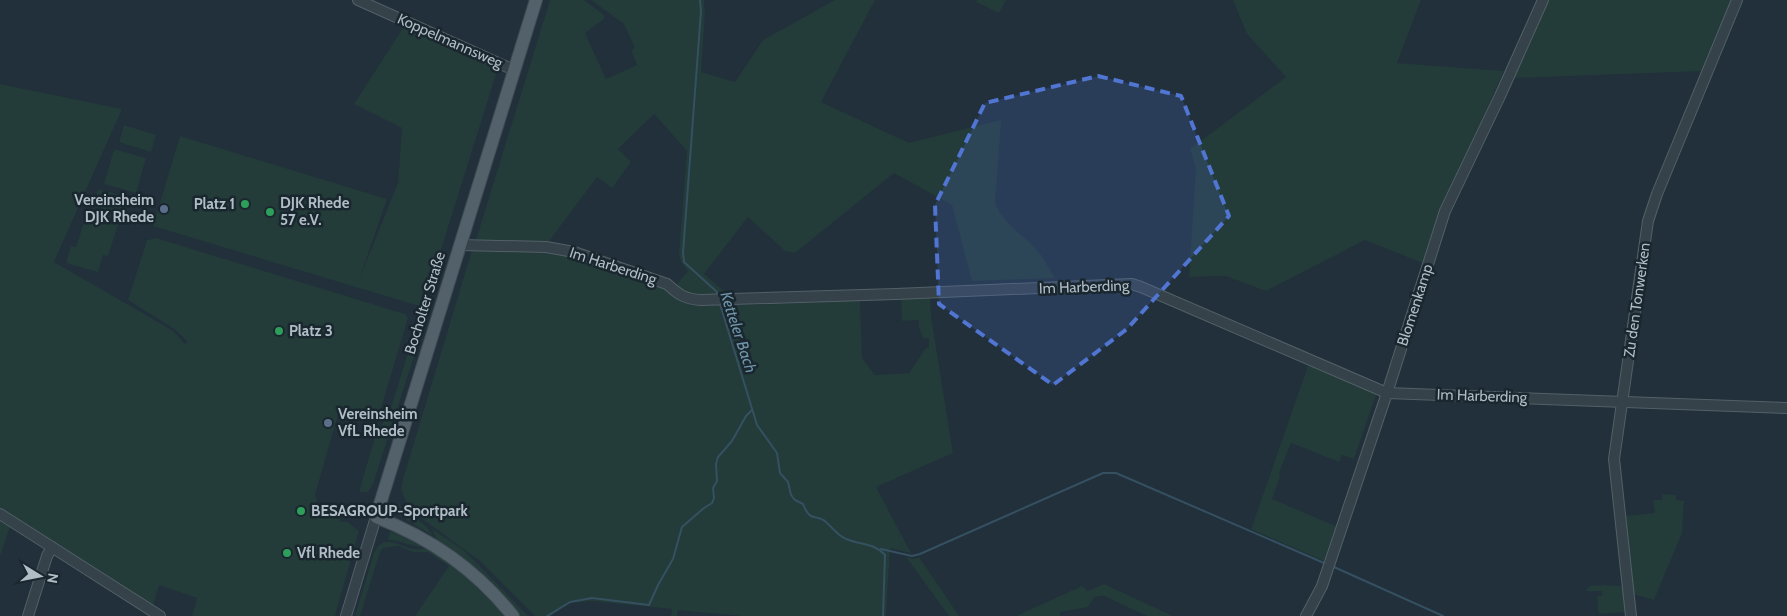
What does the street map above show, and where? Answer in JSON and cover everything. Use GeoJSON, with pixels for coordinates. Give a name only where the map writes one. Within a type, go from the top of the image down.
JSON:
{"type":"FeatureCollection","features":[{"type":"Feature","properties":{"kind":"main road","name":"Bocholter Straße"},"geometry":{"type":"LineString","coordinates":[[376,517],[536,0]]}},
{"type":"Feature","properties":{"kind":"main road"},"geometry":{"type":"LineString","coordinates":[[376,517],[408,530],[461,563],[512,616]]}},
{"type":"Feature","properties":{"kind":"street","name":"Koppelmannsweg"},"geometry":{"type":"LineString","coordinates":[[358,0],[514,70]]}},
{"type":"Feature","properties":{"kind":"street","name":"Blomenkamp"},"geometry":{"type":"LineString","coordinates":[[1306,616],[1322,586],[1445,212],[1543,0]]}},
{"type":"Feature","properties":{"kind":"street","name":"Zu den Tonwerken"},"geometry":{"type":"LineString","coordinates":[[1631,616],[1614,459],[1648,221],[1657,194],[1737,0]]}},
{"type":"Feature","properties":{"kind":"street","name":"Im Harberding"},"geometry":{"type":"LineString","coordinates":[[460,245],[546,247],[574,252],[667,284],[677,293],[688,299],[719,300],[1132,284],[1387,393],[1787,408]]}},
{"type":"Feature","properties":{"kind":"street"},"geometry":{"type":"LineString","coordinates":[[0,514],[158,616]]}},
{"type":"Feature","properties":{"kind":"street","name":"Bocholter Straße"},"geometry":{"type":"LineString","coordinates":[[346,616],[376,517]]}},
{"type":"Feature","properties":{"kind":"street"},"geometry":{"type":"LineString","coordinates":[[28,616],[47,556],[52,547]]}},
{"type":"Feature","properties":{"kind":"highlighted area"},"geometry":{"type":"Polygon","coordinates":[[[1098,76],[1181,96],[1229,216],[1127,329],[1053,385],[939,304],[935,205],[985,103],[1098,76]]]}},
{"type":"Feature","properties":{"kind":"green space"},"geometry":{"type":"Polygon","coordinates":[[[550,0],[584,0],[604,15],[604,19],[585,33],[606,79],[637,65],[631,50],[635,48],[624,24],[591,0],[704,0],[705,14],[701,72],[735,82],[763,40],[835,0],[875,0],[821,102],[909,143],[1001,120],[995,203],[1010,225],[1041,255],[1055,278],[972,281],[952,205],[894,173],[795,253],[785,251],[748,217],[704,274],[723,290],[723,295],[689,296],[675,286],[688,271],[681,262],[679,253],[687,151],[654,114],[618,149],[631,162],[612,188],[597,177],[547,244],[475,243],[550,0]]]}},
{"type":"Feature","properties":{"kind":"green space"},"geometry":{"type":"Polygon","coordinates":[[[977,0],[1006,0],[999,13],[976,2],[977,0]]]}},
{"type":"Feature","properties":{"kind":"green space"},"geometry":{"type":"Polygon","coordinates":[[[1233,0],[1421,0],[1397,63],[1504,71],[1440,209],[1422,263],[1365,240],[1266,291],[1226,276],[1189,277],[1196,169],[1190,149],[1286,77],[1247,34],[1233,0]]]}},
{"type":"Feature","properties":{"kind":"green space"},"geometry":{"type":"Polygon","coordinates":[[[1548,0],[1732,0],[1704,71],[1514,78],[1548,0]]]}},
{"type":"Feature","properties":{"kind":"green space"},"geometry":{"type":"Polygon","coordinates":[[[405,25],[499,65],[423,307],[429,310],[373,484],[368,492],[359,492],[376,433],[389,414],[422,307],[153,226],[180,136],[387,199],[360,277],[398,183],[402,128],[354,104],[405,25]]]}},
{"type":"Feature","properties":{"kind":"green space"},"geometry":{"type":"Polygon","coordinates":[[[0,84],[122,109],[54,262],[172,330],[185,344],[188,342],[173,328],[128,300],[147,240],[156,238],[405,314],[408,318],[378,419],[340,408],[315,495],[318,506],[342,515],[340,522],[348,522],[359,531],[335,616],[192,616],[197,598],[159,585],[152,609],[11,524],[0,556],[0,84]]]}},
{"type":"Feature","properties":{"kind":"green space"},"geometry":{"type":"Polygon","coordinates":[[[124,125],[156,135],[151,152],[119,142],[124,125]]]}},
{"type":"Feature","properties":{"kind":"green space"},"geometry":{"type":"Polygon","coordinates":[[[114,149],[146,158],[136,193],[104,184],[114,149]]]}},
{"type":"Feature","properties":{"kind":"green space"},"geometry":{"type":"Polygon","coordinates":[[[98,189],[130,198],[125,215],[93,206],[98,189]]]}},
{"type":"Feature","properties":{"kind":"green space"},"geometry":{"type":"Polygon","coordinates":[[[87,213],[119,222],[108,256],[103,255],[98,272],[66,263],[71,246],[76,247],[87,213]]]}},
{"type":"Feature","properties":{"kind":"green space"},"geometry":{"type":"Polygon","coordinates":[[[472,250],[567,253],[665,288],[676,299],[687,303],[734,305],[860,300],[862,358],[875,375],[909,373],[926,348],[929,348],[929,338],[923,338],[919,328],[919,320],[902,321],[901,298],[930,297],[931,316],[953,453],[876,487],[911,553],[890,548],[886,616],[741,616],[678,610],[677,616],[671,616],[672,609],[592,601],[571,603],[551,616],[535,616],[480,561],[410,510],[401,490],[403,479],[472,250]]]}},
{"type":"Feature","properties":{"kind":"green space"},"geometry":{"type":"Polygon","coordinates":[[[1309,363],[1377,392],[1354,459],[1342,455],[1339,462],[1291,443],[1279,473],[1280,477],[1272,499],[1336,526],[1324,561],[1251,529],[1309,363]]]}},
{"type":"Feature","properties":{"kind":"green space"},"geometry":{"type":"Polygon","coordinates":[[[1662,494],[1676,495],[1676,500],[1684,501],[1682,533],[1654,600],[1633,594],[1623,516],[1655,513],[1653,500],[1662,500],[1662,494]]]}},
{"type":"Feature","properties":{"kind":"green space"},"geometry":{"type":"Polygon","coordinates":[[[398,503],[425,526],[433,536],[394,512],[398,503]]]}},
{"type":"Feature","properties":{"kind":"green space"},"geometry":{"type":"Polygon","coordinates":[[[432,529],[462,549],[528,616],[519,616],[476,569],[436,538],[432,529]]]}},
{"type":"Feature","properties":{"kind":"green space"},"geometry":{"type":"Polygon","coordinates":[[[390,531],[426,547],[388,540],[390,531]]]}},
{"type":"Feature","properties":{"kind":"green space"},"geometry":{"type":"Polygon","coordinates":[[[384,542],[392,542],[414,549],[428,548],[438,552],[469,578],[505,616],[415,616],[449,566],[428,552],[413,552],[398,546],[383,548],[380,552],[360,616],[355,616],[374,553],[378,546],[384,542]]]}},
{"type":"Feature","properties":{"kind":"green space"},"geometry":{"type":"Polygon","coordinates":[[[906,557],[914,559],[919,557],[959,616],[949,616],[906,557]]]}},
{"type":"Feature","properties":{"kind":"green space"},"geometry":{"type":"Polygon","coordinates":[[[1104,584],[1173,616],[1147,616],[1104,596],[1094,597],[1088,607],[1060,612],[1060,616],[1016,616],[1082,586],[1088,591],[1104,584]]]}},
{"type":"Feature","properties":{"kind":"green space"},"geometry":{"type":"Polygon","coordinates":[[[1603,585],[1624,588],[1627,612],[1600,614],[1597,596],[1602,596],[1602,591],[1587,591],[1587,589],[1590,586],[1603,585]]]}},
{"type":"Feature","properties":{"kind":"waterway","name":"Ketteler Bach"},"geometry":{"type":"LineString","coordinates":[[700,0],[701,11],[683,253],[684,262],[717,292],[717,295]]}},
{"type":"Feature","properties":{"kind":"waterway","name":"Ketteler Bach"},"geometry":{"type":"LineString","coordinates":[[720,304],[757,425],[777,453],[780,473],[788,482],[791,495],[795,500],[803,504],[811,516],[822,519],[843,537],[877,548],[885,555],[883,616]]}},
{"type":"Feature","properties":{"kind":"waterway"},"geometry":{"type":"LineString","coordinates":[[547,616],[570,602],[592,598],[649,605],[673,559],[682,527],[712,503],[714,498],[713,488],[717,481],[716,464],[718,457],[732,441],[746,416],[752,410]]}},
{"type":"Feature","properties":{"kind":"waterway"},"geometry":{"type":"LineString","coordinates":[[881,549],[912,556],[920,554],[1103,473],[1116,473],[1324,563]]}},
{"type":"Feature","properties":{"kind":"waterway"},"geometry":{"type":"LineString","coordinates":[[1334,567],[1443,616]]}},
{"type":"Feature","properties":{"kind":"place","name":"Platz 1"},"geometry":{"type":"Point","coordinates":[245,204]}},
{"type":"Feature","properties":{"kind":"place","name":"Vereinsheim DJK Rhede"},"geometry":{"type":"Point","coordinates":[164,209]}},
{"type":"Feature","properties":{"kind":"place","name":"DJK Rhede 57 e.V."},"geometry":{"type":"Point","coordinates":[270,212]}},
{"type":"Feature","properties":{"kind":"place","name":"Platz 3"},"geometry":{"type":"Point","coordinates":[279,331]}},
{"type":"Feature","properties":{"kind":"place","name":"Vereinsheim VfL Rhede"},"geometry":{"type":"Point","coordinates":[328,423]}},
{"type":"Feature","properties":{"kind":"place","name":"BESAGROUP-Sportpark"},"geometry":{"type":"Point","coordinates":[301,511]}},
{"type":"Feature","properties":{"kind":"place","name":"Vfl Rhede"},"geometry":{"type":"Point","coordinates":[287,553]}}]}
